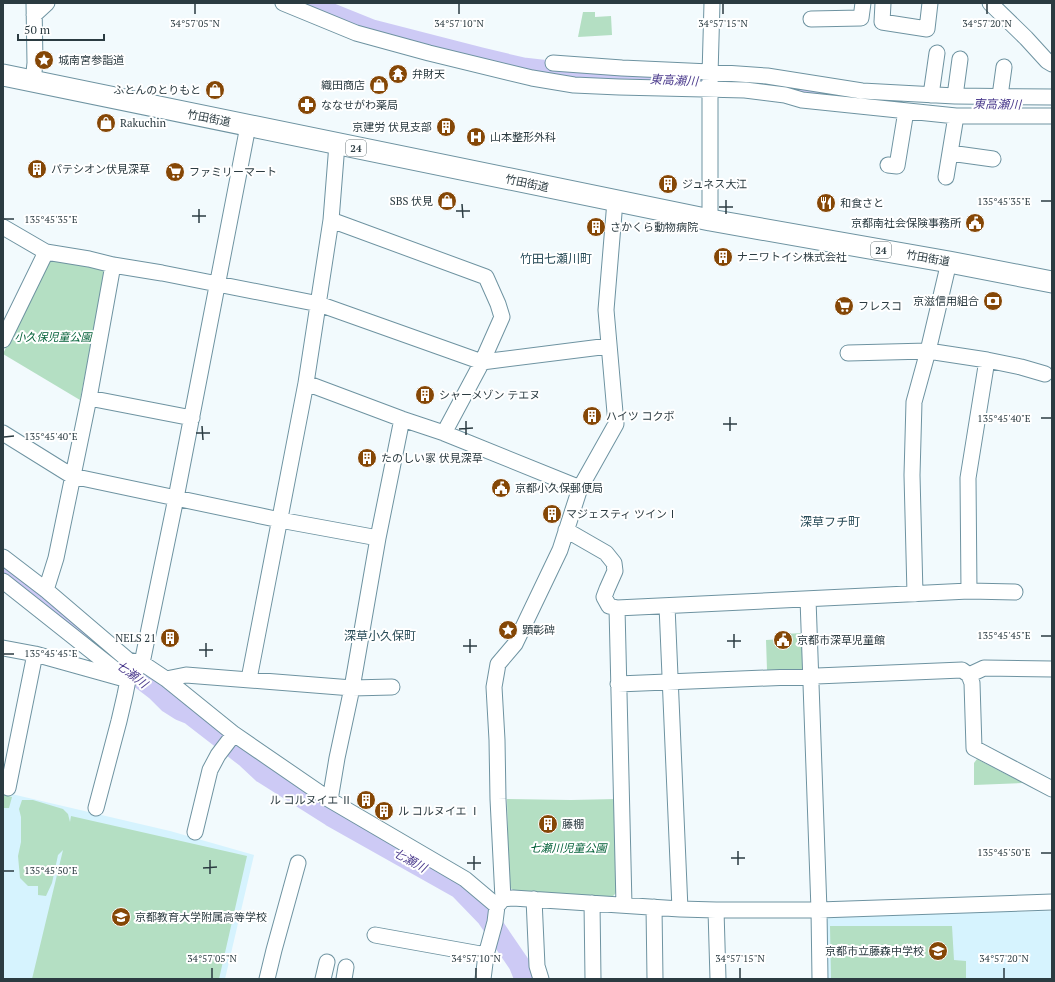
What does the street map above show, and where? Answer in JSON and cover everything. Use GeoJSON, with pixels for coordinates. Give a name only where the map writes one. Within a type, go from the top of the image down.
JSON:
{"type":"FeatureCollection","features":[{"type":"Feature","properties":{"kind":"highway","name":"竹田街道"},"geometry":{"type":"LineString","coordinates":[[4,77],[33,81],[710,220],[949,262],[1052,282]]}},
{"type":"Feature","properties":{"kind":"street"},"geometry":{"type":"LineString","coordinates":[[33,81],[35,63],[34,9],[47,3]]}},
{"type":"Feature","properties":{"kind":"street"},"geometry":{"type":"LineString","coordinates":[[283,3],[356,33],[428,53],[532,78],[574,85],[619,87],[766,76],[862,91],[955,96],[1052,96]]}},
{"type":"Feature","properties":{"kind":"street"},"geometry":{"type":"LineString","coordinates":[[710,220],[710,80],[712,3]]}},
{"type":"Feature","properties":{"kind":"street"},"geometry":{"type":"LineString","coordinates":[[811,19],[861,18],[863,3]]}},
{"type":"Feature","properties":{"kind":"street"},"geometry":{"type":"LineString","coordinates":[[883,3],[882,22],[927,29],[930,3]]}},
{"type":"Feature","properties":{"kind":"street"},"geometry":{"type":"LineString","coordinates":[[990,3],[1047,61],[1052,64]]}},
{"type":"Feature","properties":{"kind":"street"},"geometry":{"type":"LineString","coordinates":[[931,95],[937,53]]}},
{"type":"Feature","properties":{"kind":"street"},"geometry":{"type":"LineString","coordinates":[[955,96],[960,58]]}},
{"type":"Feature","properties":{"kind":"street"},"geometry":{"type":"LineString","coordinates":[[553,63],[622,68],[710,80],[746,90],[785,95],[802,100],[956,116],[1052,116]]}},
{"type":"Feature","properties":{"kind":"street"},"geometry":{"type":"LineString","coordinates":[[1000,96],[1004,67]]}},
{"type":"Feature","properties":{"kind":"street"},"geometry":{"type":"LineString","coordinates":[[1015,96],[1015,116]]}},
{"type":"Feature","properties":{"kind":"street"},"geometry":{"type":"LineString","coordinates":[[888,165],[898,166],[906,111]]}},
{"type":"Feature","properties":{"kind":"street"},"geometry":{"type":"LineString","coordinates":[[946,177],[956,116]]}},
{"type":"Feature","properties":{"kind":"street"},"geometry":{"type":"LineString","coordinates":[[96,808],[126,695],[134,673],[176,498],[248,126]]}},
{"type":"Feature","properties":{"kind":"street"},"geometry":{"type":"LineString","coordinates":[[248,679],[306,383],[331,220],[337,144]]}},
{"type":"Feature","properties":{"kind":"street"},"geometry":{"type":"LineString","coordinates":[[950,153],[993,159]]}},
{"type":"Feature","properties":{"kind":"street"},"geometry":{"type":"LineString","coordinates":[[483,979],[486,955],[500,903],[497,747],[494,687],[498,664],[515,644],[560,550],[580,488],[616,424],[606,310],[615,201]]}},
{"type":"Feature","properties":{"kind":"street"},"geometry":{"type":"LineString","coordinates":[[331,220],[486,277],[502,317],[482,362],[444,433]]}},
{"type":"Feature","properties":{"kind":"street"},"geometry":{"type":"LineString","coordinates":[[3,227],[46,252],[319,304],[482,362],[609,346]]}},
{"type":"Feature","properties":{"kind":"street"},"geometry":{"type":"LineString","coordinates":[[3,340],[46,252]]}},
{"type":"Feature","properties":{"kind":"street"},"geometry":{"type":"LineString","coordinates":[[915,594],[912,475],[914,402],[928,351],[949,262]]}},
{"type":"Feature","properties":{"kind":"street"},"geometry":{"type":"LineString","coordinates":[[46,590],[56,558],[89,398],[113,265]]}},
{"type":"Feature","properties":{"kind":"street"},"geometry":{"type":"LineString","coordinates":[[848,353],[928,351],[987,360],[1045,374]]}},
{"type":"Feature","properties":{"kind":"street"},"geometry":{"type":"LineString","coordinates":[[970,591],[968,478],[987,360]]}},
{"type":"Feature","properties":{"kind":"street"},"geometry":{"type":"LineString","coordinates":[[306,383],[444,433],[580,488]]}},
{"type":"Feature","properties":{"kind":"street"},"geometry":{"type":"LineString","coordinates":[[89,398],[192,418]]}},
{"type":"Feature","properties":{"kind":"street"},"geometry":{"type":"LineString","coordinates":[[330,800],[337,758],[352,688],[378,538],[402,419]]}},
{"type":"Feature","properties":{"kind":"street"},"geometry":{"type":"LineString","coordinates":[[3,433],[72,476],[280,520],[378,538]]}},
{"type":"Feature","properties":{"kind":"street"},"geometry":{"type":"LineString","coordinates":[[566,530],[606,553],[614,563],[615,571],[604,597],[609,606],[617,608],[970,591],[1015,592]]}},
{"type":"Feature","properties":{"kind":"street"},"geometry":{"type":"LineString","coordinates":[[3,557],[46,590],[128,660],[134,673]]}},
{"type":"Feature","properties":{"kind":"street"},"geometry":{"type":"LineString","coordinates":[[3,581],[134,673]]}},
{"type":"Feature","properties":{"kind":"street"},"geometry":{"type":"LineString","coordinates":[[808,599],[820,979]]}},
{"type":"Feature","properties":{"kind":"street"},"geometry":{"type":"LineString","coordinates":[[667,606],[680,909]]}},
{"type":"Feature","properties":{"kind":"street"},"geometry":{"type":"LineString","coordinates":[[617,608],[624,906]]}},
{"type":"Feature","properties":{"kind":"street"},"geometry":{"type":"LineString","coordinates":[[3,648],[166,679],[186,675],[352,688],[392,687]]}},
{"type":"Feature","properties":{"kind":"street"},"geometry":{"type":"LineString","coordinates":[[8,788],[35,654]]}},
{"type":"Feature","properties":{"kind":"street"},"geometry":{"type":"LineString","coordinates":[[969,674],[984,668],[1052,669]]}},
{"type":"Feature","properties":{"kind":"street"},"geometry":{"type":"LineString","coordinates":[[618,684],[962,670],[969,674],[972,683],[974,748],[1052,789]]}},
{"type":"Feature","properties":{"kind":"street"},"geometry":{"type":"LineString","coordinates":[[166,679],[232,736],[330,800],[465,879],[500,903]]}},
{"type":"Feature","properties":{"kind":"street"},"geometry":{"type":"LineString","coordinates":[[195,832],[210,770],[218,755],[232,736]]}},
{"type":"Feature","properties":{"kind":"street"},"geometry":{"type":"LineString","coordinates":[[267,979],[298,864]]}},
{"type":"Feature","properties":{"kind":"street"},"geometry":{"type":"LineString","coordinates":[[500,903],[513,898],[654,908],[716,910],[818,910],[1052,902]]}},
{"type":"Feature","properties":{"kind":"street"},"geometry":{"type":"LineString","coordinates":[[534,899],[537,966],[542,979]]}},
{"type":"Feature","properties":{"kind":"street"},"geometry":{"type":"LineString","coordinates":[[592,903],[593,979]]}},
{"type":"Feature","properties":{"kind":"street"},"geometry":{"type":"LineString","coordinates":[[654,908],[655,979]]}},
{"type":"Feature","properties":{"kind":"street"},"geometry":{"type":"LineString","coordinates":[[716,910],[718,979]]}},
{"type":"Feature","properties":{"kind":"street"},"geometry":{"type":"LineString","coordinates":[[375,935],[486,955]]}},
{"type":"Feature","properties":{"kind":"street"},"geometry":{"type":"LineString","coordinates":[[323,979],[327,962]]}},
{"type":"Feature","properties":{"kind":"shaded area","name":"京都教育大学附属高等学校"},"geometry":{"type":"Polygon","coordinates":[[[3,792],[170,831],[254,855],[225,979],[3,979],[3,792]]]}},
{"type":"Feature","properties":{"kind":"shaded area","name":"京都市立藤森中学校"},"geometry":{"type":"Polygon","coordinates":[[[1052,911],[1052,979],[825,979],[823,923],[831,915],[1052,911]]]}},
{"type":"Feature","properties":{"kind":"green space"},"geometry":{"type":"Polygon","coordinates":[[[583,12],[595,12],[595,17],[611,16],[612,35],[578,37],[583,12]]]}},
{"type":"Feature","properties":{"kind":"green space","name":"小久保児童公園"},"geometry":{"type":"Polygon","coordinates":[[[56,258],[106,269],[80,400],[3,354],[45,263],[56,258]]]}},
{"type":"Feature","properties":{"kind":"green space"},"geometry":{"type":"Polygon","coordinates":[[[803,633],[805,666],[801,671],[769,672],[767,670],[766,640],[783,639],[783,634],[803,633]]]}},
{"type":"Feature","properties":{"kind":"green space"},"geometry":{"type":"Polygon","coordinates":[[[977,759],[1023,783],[974,785],[974,763],[977,759]]]}},
{"type":"Feature","properties":{"kind":"green space"},"geometry":{"type":"Polygon","coordinates":[[[3,794],[12,797],[9,808],[3,808],[3,794]]]}},
{"type":"Feature","properties":{"kind":"green space","name":"七瀬川児童公園"},"geometry":{"type":"Polygon","coordinates":[[[507,799],[616,799],[616,893],[611,898],[516,892],[509,887],[507,799]]]}},
{"type":"Feature","properties":{"kind":"green space","name":"京都教育大学附属高等学校"},"geometry":{"type":"Polygon","coordinates":[[[22,800],[33,800],[63,809],[68,814],[70,822],[71,816],[247,856],[219,979],[32,979],[63,850],[58,855],[52,883],[46,896],[38,895],[38,886],[28,886],[20,878],[18,856],[21,842],[21,817],[19,809],[22,800]]]}},
{"type":"Feature","properties":{"kind":"green space"},"geometry":{"type":"Polygon","coordinates":[[[830,926],[952,926],[954,960],[966,961],[966,979],[831,979],[830,926]]]}},
{"type":"Feature","properties":{"kind":"waterway","name":"東高瀬川"},"geometry":{"type":"LineString","coordinates":[[305,3],[372,30],[523,68],[593,76],[664,78],[754,84],[823,95],[878,98]]}},
{"type":"Feature","properties":{"kind":"waterway","name":"七瀬川"},"geometry":{"type":"LineString","coordinates":[[3,571],[157,691],[169,703],[190,714],[247,758],[263,773],[331,816],[459,888],[487,917],[519,964],[525,979]]}},
{"type":"Feature","properties":{"kind":"place","name":"城南宮参詣道"},"geometry":{"type":"Point","coordinates":[44,60]}},
{"type":"Feature","properties":{"kind":"place","name":"弁財天"},"geometry":{"type":"Point","coordinates":[398,74]}},
{"type":"Feature","properties":{"kind":"place","name":"織田商店"},"geometry":{"type":"Point","coordinates":[379,85]}},
{"type":"Feature","properties":{"kind":"place","name":"ふとんのとりもと"},"geometry":{"type":"Point","coordinates":[215,90]}},
{"type":"Feature","properties":{"kind":"place","name":"ななせがわ薬局"},"geometry":{"type":"Point","coordinates":[307,105]}},
{"type":"Feature","properties":{"kind":"place","name":"Rakuchin"},"geometry":{"type":"Point","coordinates":[106,123]}},
{"type":"Feature","properties":{"kind":"place","name":"京建労 伏見支部"},"geometry":{"type":"Point","coordinates":[446,127]}},
{"type":"Feature","properties":{"kind":"place","name":"山本整形外科"},"geometry":{"type":"Point","coordinates":[476,137]}},
{"type":"Feature","properties":{"kind":"place","name":"パテシオン伏見深草"},"geometry":{"type":"Point","coordinates":[37,169]}},
{"type":"Feature","properties":{"kind":"place","name":"ファミリーマート"},"geometry":{"type":"Point","coordinates":[175,172]}},
{"type":"Feature","properties":{"kind":"place","name":"ジュネス大江"},"geometry":{"type":"Point","coordinates":[668,184]}},
{"type":"Feature","properties":{"kind":"place","name":"SBS 伏見"},"geometry":{"type":"Point","coordinates":[447,201]}},
{"type":"Feature","properties":{"kind":"place","name":"和食さと"},"geometry":{"type":"Point","coordinates":[826,203]}},
{"type":"Feature","properties":{"kind":"place","name":"京都南社会保険事務所"},"geometry":{"type":"Point","coordinates":[975,223]}},
{"type":"Feature","properties":{"kind":"place","name":"さかくら動物病院"},"geometry":{"type":"Point","coordinates":[596,227]}},
{"type":"Feature","properties":{"kind":"place","name":"ナニワトイシ株式会社"},"geometry":{"type":"Point","coordinates":[723,257]}},
{"type":"Feature","properties":{"kind":"place","name":"京滋信用組合"},"geometry":{"type":"Point","coordinates":[993,301]}},
{"type":"Feature","properties":{"kind":"place","name":"フレスコ"},"geometry":{"type":"Point","coordinates":[844,306]}},
{"type":"Feature","properties":{"kind":"place","name":"シャーメゾン テエヌ"},"geometry":{"type":"Point","coordinates":[425,395]}},
{"type":"Feature","properties":{"kind":"place","name":"ハイツ コクボ"},"geometry":{"type":"Point","coordinates":[592,416]}},
{"type":"Feature","properties":{"kind":"place","name":"たのしい家 伏見深草"},"geometry":{"type":"Point","coordinates":[367,458]}},
{"type":"Feature","properties":{"kind":"place","name":"京都小久保郵便局"},"geometry":{"type":"Point","coordinates":[501,488]}},
{"type":"Feature","properties":{"kind":"place","name":"マジェスティ ツインⅠ"},"geometry":{"type":"Point","coordinates":[552,514]}},
{"type":"Feature","properties":{"kind":"place","name":"顕彰碑"},"geometry":{"type":"Point","coordinates":[508,630]}},
{"type":"Feature","properties":{"kind":"place","name":"NELS 21"},"geometry":{"type":"Point","coordinates":[170,638]}},
{"type":"Feature","properties":{"kind":"place","name":"京都市深草児童館"},"geometry":{"type":"Point","coordinates":[783,640]}},
{"type":"Feature","properties":{"kind":"place","name":"ル コルヌイエ Ⅱ"},"geometry":{"type":"Point","coordinates":[366,800]}},
{"type":"Feature","properties":{"kind":"place","name":"ル コルヌイエ Ⅰ"},"geometry":{"type":"Point","coordinates":[384,811]}},
{"type":"Feature","properties":{"kind":"place","name":"藤棚"},"geometry":{"type":"Point","coordinates":[548,824]}},
{"type":"Feature","properties":{"kind":"place","name":"京都教育大学附属高等学校"},"geometry":{"type":"Point","coordinates":[121,917]}},
{"type":"Feature","properties":{"kind":"place","name":"京都市立藤森中学校"},"geometry":{"type":"Point","coordinates":[938,951]}},
{"type":"Feature","properties":{"kind":"district","name":"竹田七瀬川町"},"geometry":{"type":"Point","coordinates":[556,258]}},
{"type":"Feature","properties":{"kind":"district","name":"深草フチ町"},"geometry":{"type":"Point","coordinates":[830,521]}},
{"type":"Feature","properties":{"kind":"district","name":"深草小久保町"},"geometry":{"type":"Point","coordinates":[380,635]}}]}
